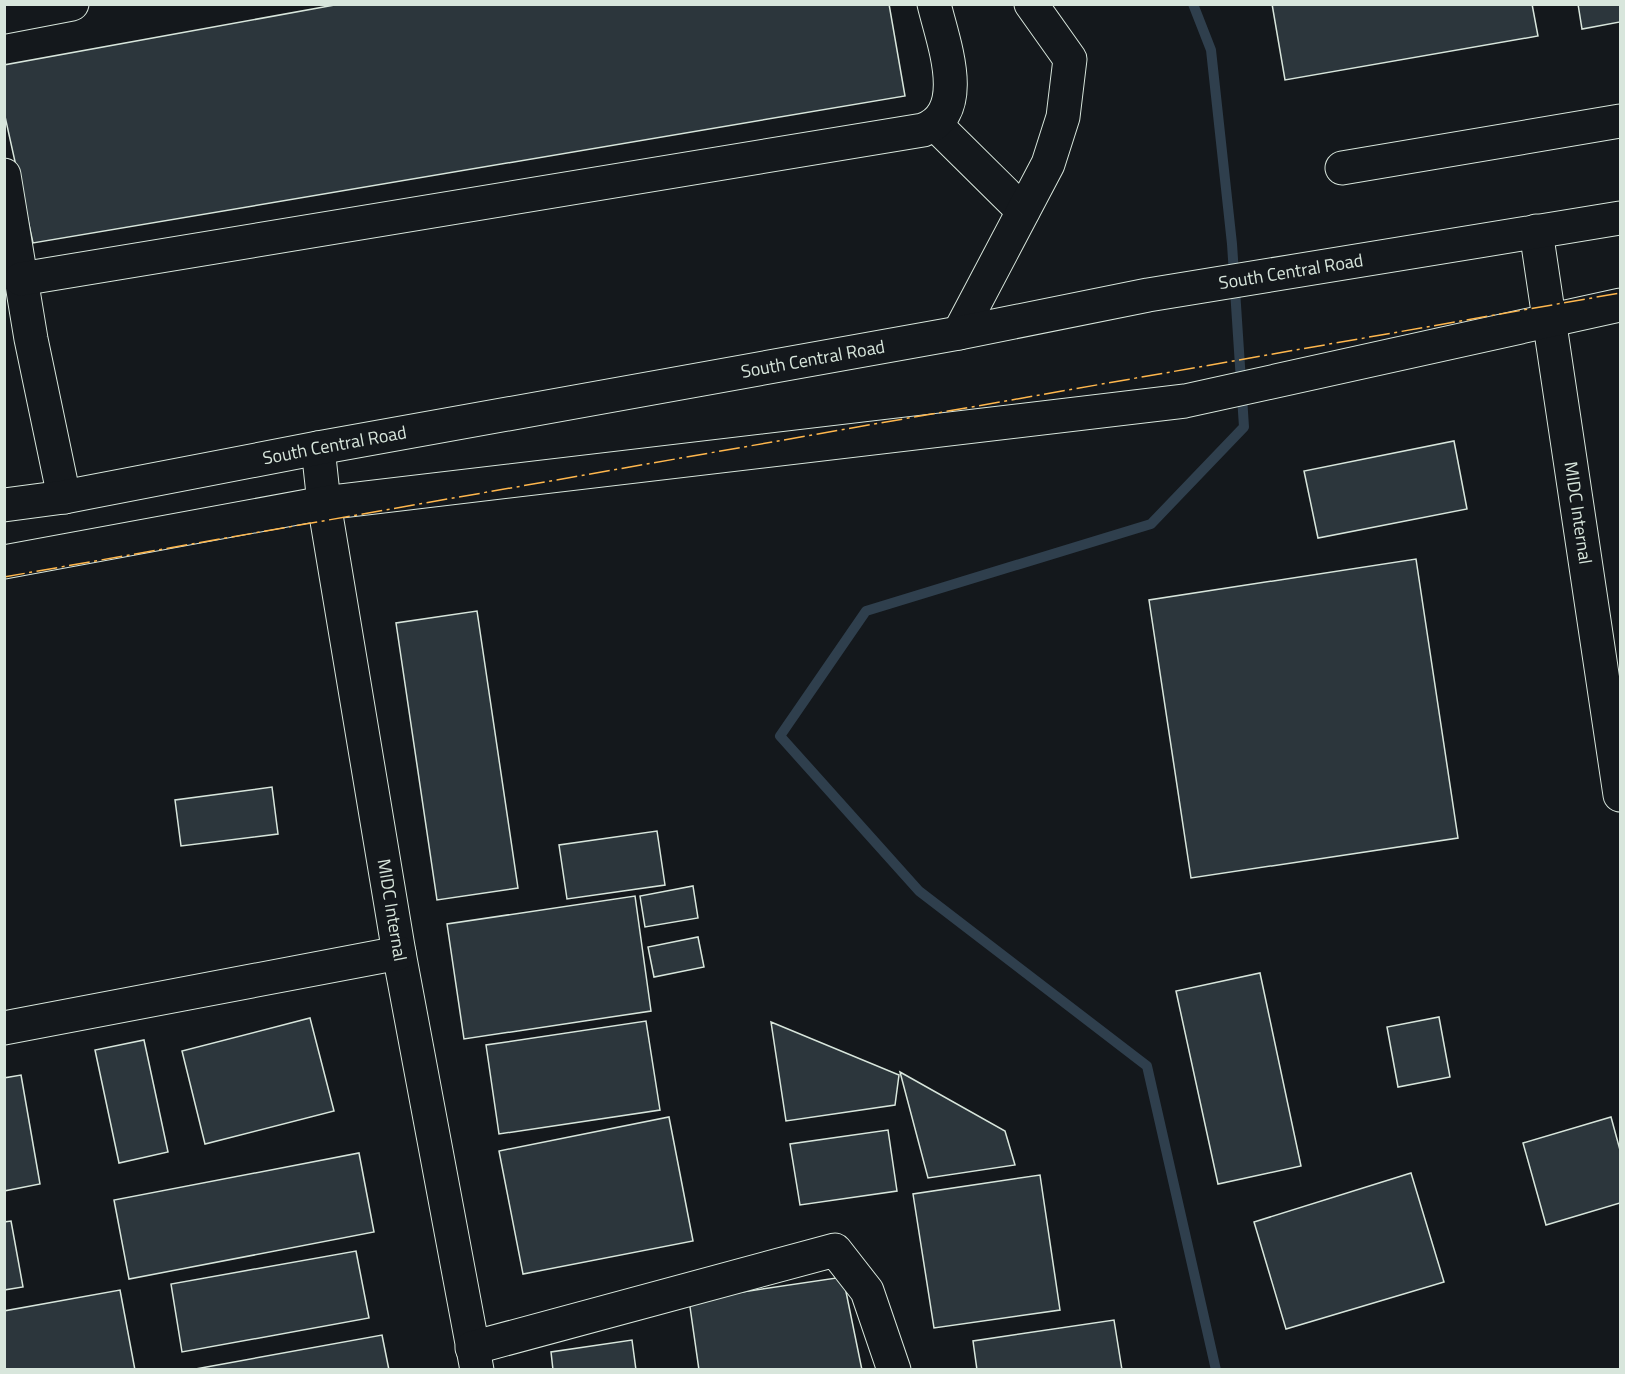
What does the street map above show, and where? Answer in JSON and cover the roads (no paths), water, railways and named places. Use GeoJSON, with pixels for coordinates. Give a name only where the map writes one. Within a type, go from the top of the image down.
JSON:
{"type":"FeatureCollection","features":[{"type":"Feature","properties":{"kind":"main road"},"geometry":{"type":"LineString","coordinates":[[4,17],[72,4]]}},
{"type":"Feature","properties":{"kind":"main road"},"geometry":{"type":"LineString","coordinates":[[21,279],[923,130],[936,125],[946,111],[952,79],[934,4]]}},
{"type":"Feature","properties":{"kind":"main road"},"geometry":{"type":"LineString","coordinates":[[959,333],[1048,164],[1063,117],[1070,59],[1030,4]]}},
{"type":"Feature","properties":{"kind":"main road"},"geometry":{"type":"LineString","coordinates":[[1342,168],[1620,121]]}},
{"type":"Feature","properties":{"kind":"main road"},"geometry":{"type":"LineString","coordinates":[[936,125],[1023,211]]}},
{"type":"Feature","properties":{"kind":"main road"},"geometry":{"type":"LineString","coordinates":[[4,175],[21,279],[64,496]]}},
{"type":"Feature","properties":{"kind":"main road","name":"South Central Road"},"geometry":{"type":"LineString","coordinates":[[4,505],[959,333],[1148,295],[1620,218]]}},
{"type":"Feature","properties":{"kind":"main road","name":"MIDC Internal"},"geometry":{"type":"LineString","coordinates":[[1536,231],[1620,795]]}},
{"type":"Feature","properties":{"kind":"main road"},"geometry":{"type":"LineString","coordinates":[[4,562],[324,503],[1174,402],[1620,305]]}},
{"type":"Feature","properties":{"kind":"main road","name":"MIDC Internal"},"geometry":{"type":"LineString","coordinates":[[318,448],[324,503],[399,953],[475,1359]]}},
{"type":"Feature","properties":{"kind":"main road"},"geometry":{"type":"LineString","coordinates":[[4,1028],[399,953]]}},
{"type":"Feature","properties":{"kind":"main road"},"geometry":{"type":"LineString","coordinates":[[475,1359],[835,1250],[867,1291],[894,1370]]}},
{"type":"Feature","properties":{"kind":"waterway"},"geometry":{"type":"LineString","coordinates":[[1193,4],[1211,50],[1232,244],[1244,427],[1151,524],[866,611],[780,736],[919,891],[1147,1066],[1216,1370]]}}]}
